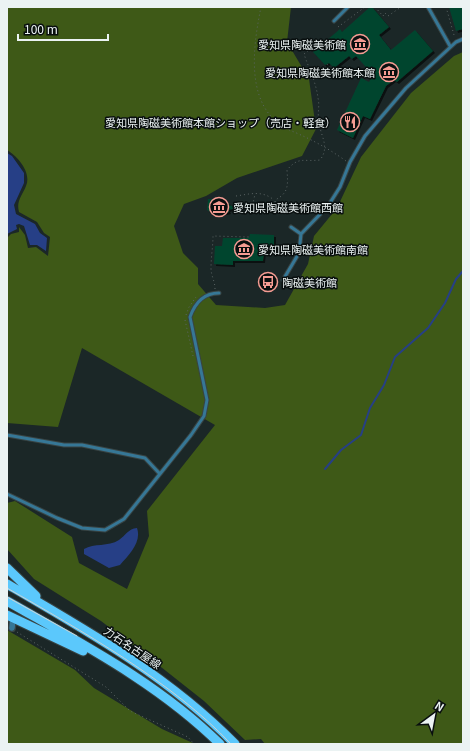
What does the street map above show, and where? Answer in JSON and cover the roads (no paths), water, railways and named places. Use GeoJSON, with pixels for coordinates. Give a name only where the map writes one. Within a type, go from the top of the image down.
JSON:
{"type":"FeatureCollection","features":[{"type":"Feature","properties":{"kind":"main road"},"geometry":{"type":"LineString","coordinates":[[7,568],[51,609]]}},
{"type":"Feature","properties":{"kind":"main road","name":"力石名古屋線"},"geometry":{"type":"LineString","coordinates":[[7,584],[125,654],[176,691],[214,722],[235,744]]}},
{"type":"Feature","properties":{"kind":"main road","name":"力石名古屋線"},"geometry":{"type":"LineString","coordinates":[[7,601],[124,668],[187,713],[220,744]]}},
{"type":"Feature","properties":{"kind":"main road"},"geometry":{"type":"LineString","coordinates":[[10,617],[112,666],[187,713]]}},
{"type":"Feature","properties":{"kind":"street"},"geometry":{"type":"LineString","coordinates":[[10,617],[12,628]]}},
{"type":"Feature","properties":{"kind":"lane"},"geometry":{"type":"LineString","coordinates":[[334,21],[348,7]]}},
{"type":"Feature","properties":{"kind":"lane"},"geometry":{"type":"LineString","coordinates":[[428,7],[450,46]]}},
{"type":"Feature","properties":{"kind":"lane"},"geometry":{"type":"LineString","coordinates":[[283,280],[299,253],[301,234],[328,206],[340,187],[350,162],[365,136],[406,88],[450,46],[463,39]]}},
{"type":"Feature","properties":{"kind":"lane"},"geometry":{"type":"LineString","coordinates":[[291,227],[301,234]]}},
{"type":"Feature","properties":{"kind":"lane"},"geometry":{"type":"LineString","coordinates":[[7,494],[57,518],[82,528],[105,530],[124,519],[204,416],[207,400],[190,317],[194,305],[202,298],[210,293],[219,293]]}},
{"type":"Feature","properties":{"kind":"lane"},"geometry":{"type":"LineString","coordinates":[[7,434],[64,445],[82,445],[145,458],[160,474]]}},
{"type":"Feature","properties":{"kind":"water"},"geometry":{"type":"Polygon","coordinates":[[[7,153],[12,156],[24,173],[24,183],[14,205],[16,214],[35,224],[40,233],[47,238],[46,251],[37,245],[30,245],[24,226],[19,224],[16,225],[17,229],[7,234],[7,153]]]}},
{"type":"Feature","properties":{"kind":"water"},"geometry":{"type":"Polygon","coordinates":[[[137,528],[138,538],[134,548],[120,565],[109,568],[84,554],[84,549],[88,547],[115,542],[129,531],[137,528]]]}},
{"type":"Feature","properties":{"kind":"waterway"},"geometry":{"type":"LineString","coordinates":[[325,469],[341,450],[361,435],[370,408],[384,385],[395,357],[428,328],[445,303],[456,279],[463,271]]}},
{"type":"Feature","properties":{"kind":"tram line"},"geometry":{"type":"LineString","coordinates":[[7,588],[95,639],[154,678],[208,721],[231,744]]}},
{"type":"Feature","properties":{"kind":"tram line"},"geometry":{"type":"LineString","coordinates":[[7,597],[77,636]]}},
{"type":"Feature","properties":{"kind":"place","name":"愛知県陶磁美術館"},"geometry":{"type":"Point","coordinates":[360,44]}},
{"type":"Feature","properties":{"kind":"place","name":"愛知県陶磁美術館本館"},"geometry":{"type":"Point","coordinates":[389,72]}},
{"type":"Feature","properties":{"kind":"place","name":"愛知県陶磁美術館本館ショップ（売店・軽食）"},"geometry":{"type":"Point","coordinates":[350,122]}},
{"type":"Feature","properties":{"kind":"place","name":"愛知県陶磁美術館西館"},"geometry":{"type":"Point","coordinates":[219,207]}},
{"type":"Feature","properties":{"kind":"place","name":"愛知県陶磁美術館南館"},"geometry":{"type":"Point","coordinates":[244,249]}},
{"type":"Feature","properties":{"kind":"place","name":"陶磁美術館"},"geometry":{"type":"Point","coordinates":[268,282]}}]}
